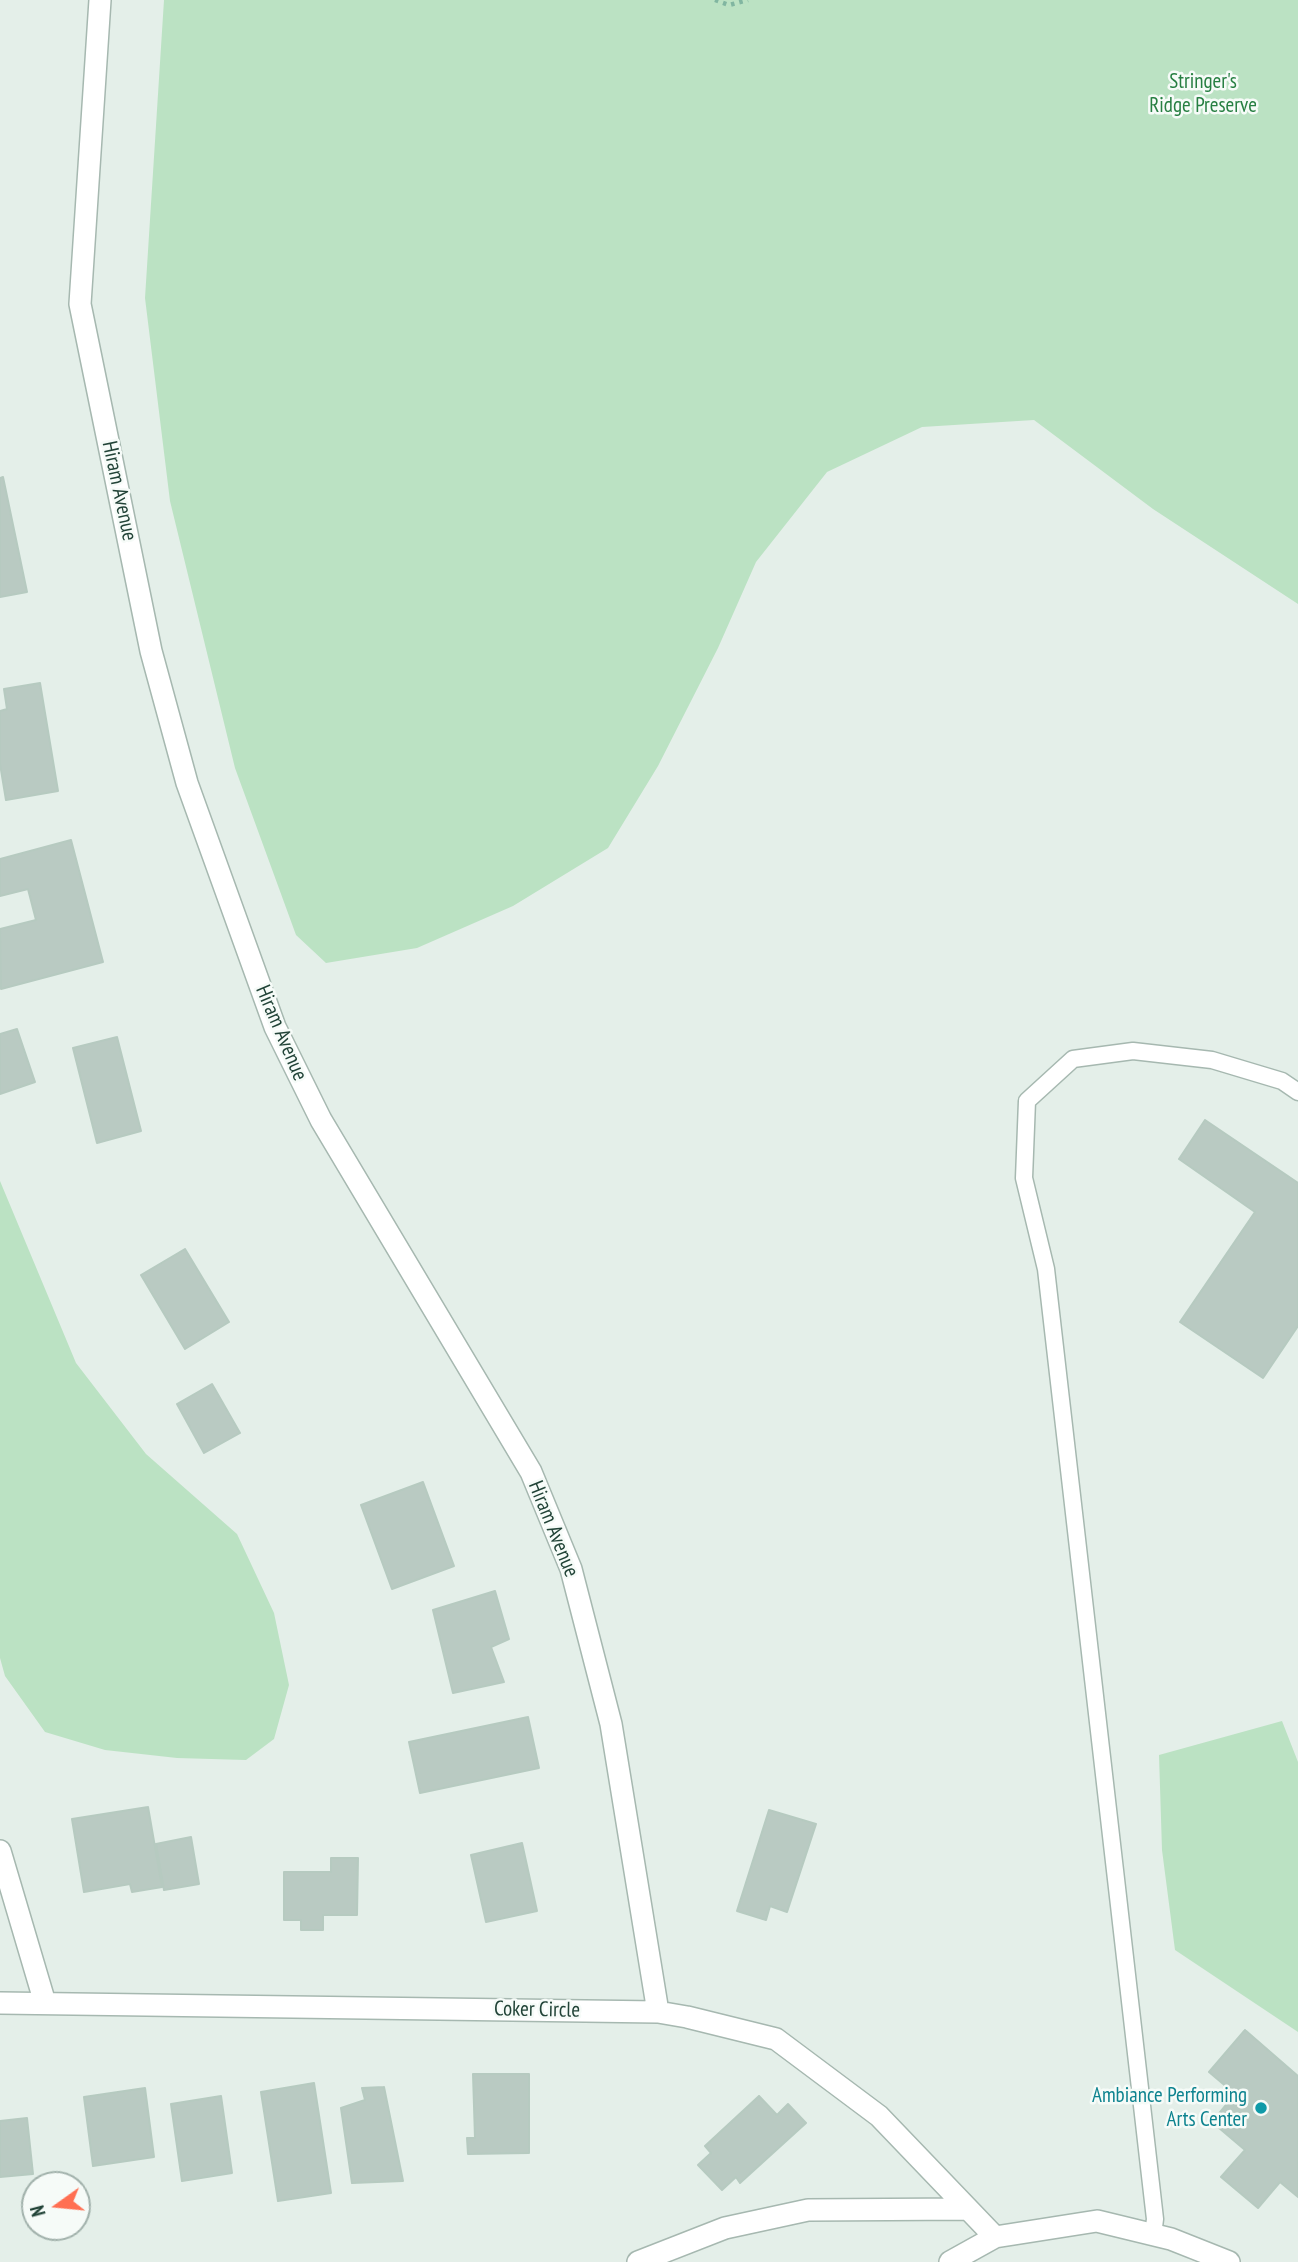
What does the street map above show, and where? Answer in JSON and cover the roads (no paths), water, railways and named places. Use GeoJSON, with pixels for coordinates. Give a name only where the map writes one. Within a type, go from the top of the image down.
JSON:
{"type":"FeatureCollection","features":[{"type":"Feature","properties":{"kind":"street","name":"Hiram Avenue"},"geometry":{"type":"LineString","coordinates":[[100,0],[80,304],[151,651],[177,747],[275,1027],[321,1120],[531,1472],[571,1569],[611,1724],[657,2012]]}},
{"type":"Feature","properties":{"kind":"street"},"geometry":{"type":"LineString","coordinates":[[0,1852],[45,2003]]}},
{"type":"Feature","properties":{"kind":"street","name":"Coker Circle"},"geometry":{"type":"LineString","coordinates":[[0,2003],[657,2012],[776,2039],[879,2116],[995,2237]]}},
{"type":"Feature","properties":{"kind":"street"},"geometry":{"type":"LineString","coordinates":[[638,2262],[725,2228],[808,2210],[968,2209]]}},
{"type":"Feature","properties":{"kind":"street"},"geometry":{"type":"LineString","coordinates":[[950,2262],[995,2237],[1097,2221],[1153,2235],[1229,2262]]}},
{"type":"Feature","properties":{"kind":"lane"},"geometry":{"type":"LineString","coordinates":[[1153,2235],[1155,2219],[1046,1269],[1024,1178],[1027,1101],[1073,1059],[1133,1051],[1212,1060],[1282,1081],[1298,1092]]}},
{"type":"Feature","properties":{"kind":"place","name":"Ambiance Performing Arts Center"},"geometry":{"type":"Point","coordinates":[1261,2108]}},
{"type":"Feature","properties":{"kind":"park label","name":"Stringer's Ridge Preserve"},"geometry":{"type":"Point","coordinates":[1203,94]}}]}
